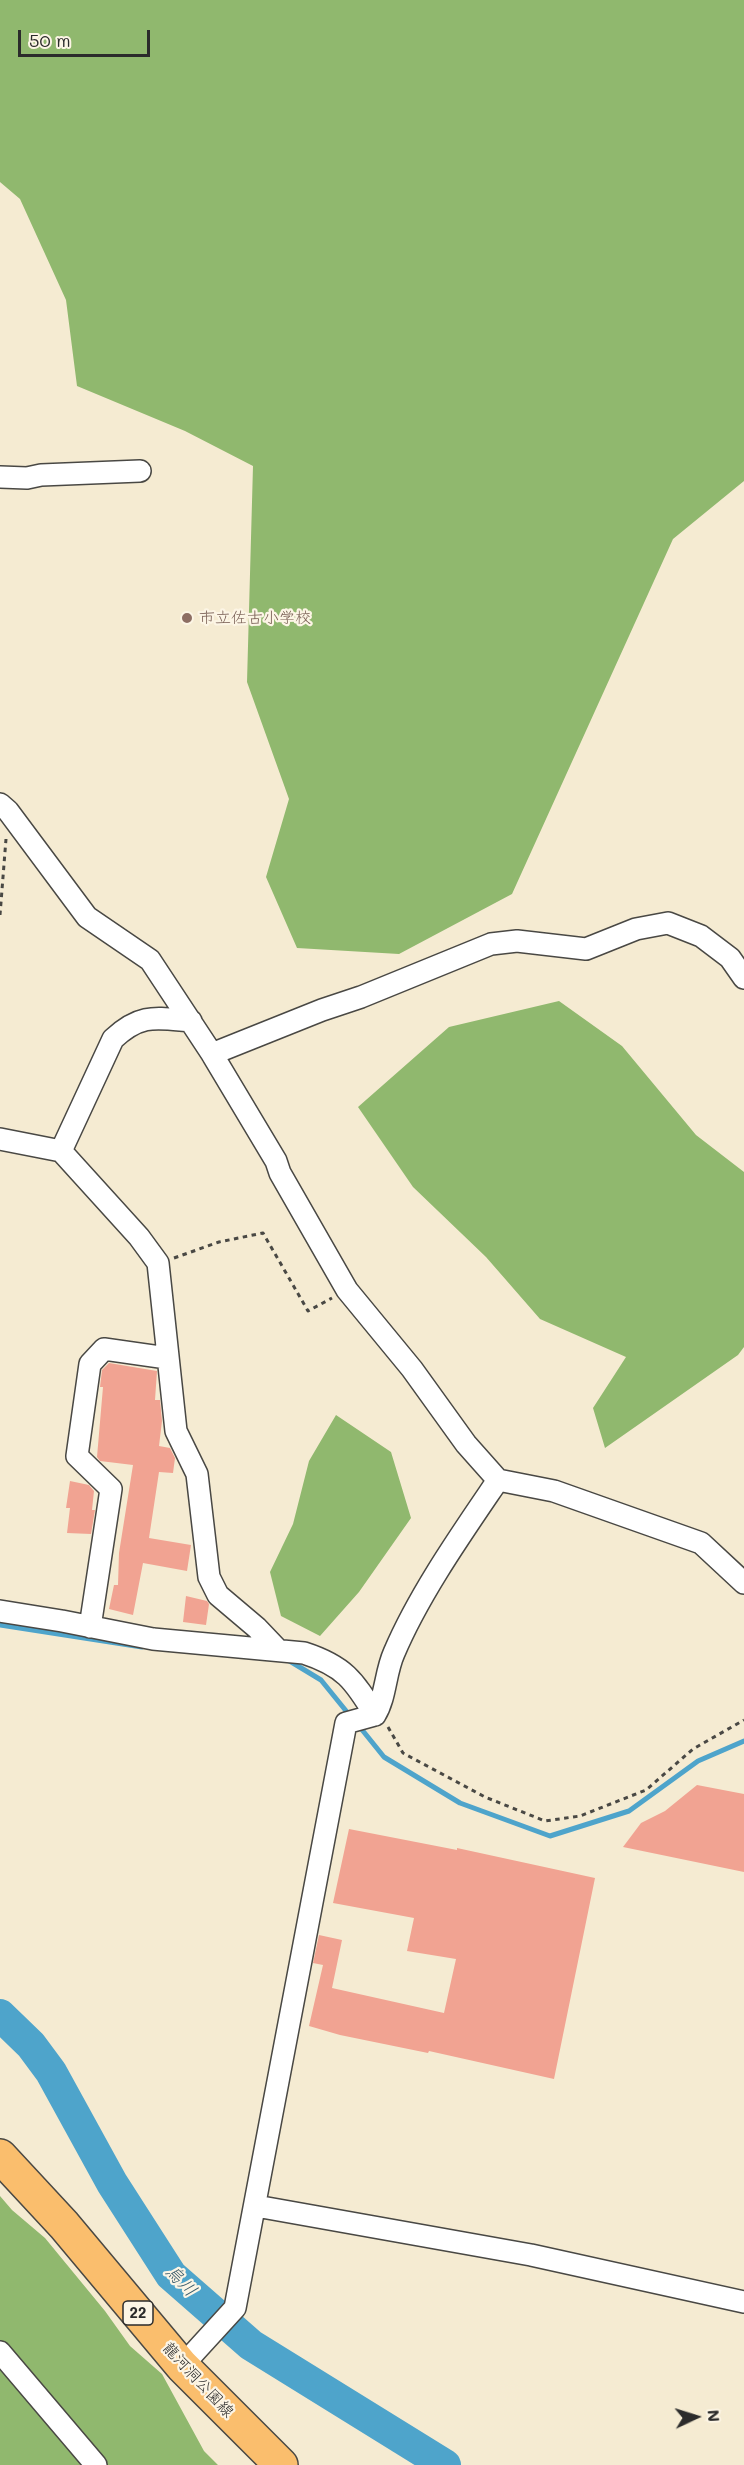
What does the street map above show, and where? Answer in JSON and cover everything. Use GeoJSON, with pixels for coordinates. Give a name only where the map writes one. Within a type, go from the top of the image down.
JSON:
{"type":"FeatureCollection","features":[{"type":"Feature","properties":{"kind":"main road","name":"龍河洞公園線"},"geometry":{"type":"LineString","coordinates":[[0,2156],[64,2225],[182,2366],[281,2465]]}},
{"type":"Feature","properties":{"kind":"street"},"geometry":{"type":"LineString","coordinates":[[0,477],[27,478],[41,475],[140,471]]}},
{"type":"Feature","properties":{"kind":"street"},"geometry":{"type":"LineString","coordinates":[[4,807],[87,917],[150,960],[212,1054],[276,1161],[279,1173],[347,1290],[412,1369],[466,1444],[498,1480],[554,1491],[701,1543],[744,1583]]}},
{"type":"Feature","properties":{"kind":"street"},"geometry":{"type":"LineString","coordinates":[[212,1054],[322,1010],[361,998],[491,944],[517,941],[586,949],[636,929],[668,923],[701,936],[730,958],[744,978]]}},
{"type":"Feature","properties":{"kind":"street"},"geometry":{"type":"LineString","coordinates":[[61,1151],[113,1039],[127,1026],[150,1018],[191,1021]]}},
{"type":"Feature","properties":{"kind":"street"},"geometry":{"type":"LineString","coordinates":[[0,1139],[61,1151],[139,1237],[158,1263],[176,1431],[197,1474],[209,1577],[218,1594],[278,1650]]}},
{"type":"Feature","properties":{"kind":"street"},"geometry":{"type":"LineString","coordinates":[[90,1627],[111,1489],[77,1456],[90,1364],[104,1349],[167,1358]]}},
{"type":"Feature","properties":{"kind":"street"},"geometry":{"type":"LineString","coordinates":[[376,1712],[393,1654],[424,1596],[498,1480]]}},
{"type":"Feature","properties":{"kind":"street"},"geometry":{"type":"LineString","coordinates":[[0,1611],[153,1640],[304,1653],[327,1661],[357,1684],[376,1712]]}},
{"type":"Feature","properties":{"kind":"street"},"geometry":{"type":"LineString","coordinates":[[182,2366],[235,2308],[346,1724],[376,1712]]}},
{"type":"Feature","properties":{"kind":"street"},"geometry":{"type":"LineString","coordinates":[[256,2206],[531,2255],[744,2302]]}},
{"type":"Feature","properties":{"kind":"street"},"geometry":{"type":"LineString","coordinates":[[0,2352],[96,2465]]}},
{"type":"Feature","properties":{"kind":"path"},"geometry":{"type":"LineString","coordinates":[[0,915],[4,807]]}},
{"type":"Feature","properties":{"kind":"path"},"geometry":{"type":"LineString","coordinates":[[158,1263],[219,1242],[263,1233],[308,1311],[347,1290]]}},
{"type":"Feature","properties":{"kind":"path"},"geometry":{"type":"LineString","coordinates":[[376,1712],[403,1753],[485,1797],[545,1821],[580,1816],[646,1790],[693,1749],[744,1720]]}},
{"type":"Feature","properties":{"kind":"green space"},"geometry":{"type":"Polygon","coordinates":[[[0,0],[744,0],[744,481],[673,539],[512,894],[399,954],[297,948],[266,877],[289,799],[247,682],[253,466],[185,431],[77,386],[66,300],[20,199],[0,182],[0,0]]]}},
{"type":"Feature","properties":{"kind":"green space"},"geometry":{"type":"Polygon","coordinates":[[[559,1001],[622,1046],[696,1135],[744,1172],[744,1347],[738,1355],[605,1448],[593,1408],[626,1357],[540,1319],[486,1257],[413,1187],[358,1107],[449,1027],[559,1001]]]}},
{"type":"Feature","properties":{"kind":"green space"},"geometry":{"type":"Polygon","coordinates":[[[336,1415],[391,1452],[411,1518],[359,1592],[320,1636],[281,1616],[270,1572],[293,1524],[309,1461],[336,1415]]]}},
{"type":"Feature","properties":{"kind":"green space"},"geometry":{"type":"Polygon","coordinates":[[[0,2196],[12,2210],[45,2238],[105,2311],[130,2346],[162,2374],[204,2451],[218,2465],[0,2465],[0,2196]]]}},
{"type":"Feature","properties":{"kind":"building"},"geometry":{"type":"Polygon","coordinates":[[[109,1363],[157,1371],[155,1400],[160,1400],[162,1421],[159,1446],[170,1448],[175,1458],[173,1473],[159,1472],[149,1538],[191,1545],[187,1571],[143,1563],[133,1615],[109,1609],[114,1585],[118,1585],[119,1553],[133,1465],[100,1461],[97,1457],[103,1387],[100,1387],[102,1370],[109,1363]]]}},
{"type":"Feature","properties":{"kind":"building"},"geometry":{"type":"Polygon","coordinates":[[[70,1481],[89,1485],[94,1491],[92,1510],[95,1510],[91,1534],[67,1533],[70,1508],[66,1508],[70,1481]]]}},
{"type":"Feature","properties":{"kind":"building"},"geometry":{"type":"Polygon","coordinates":[[[186,1596],[207,1601],[209,1604],[206,1625],[183,1622],[186,1596]]]}},
{"type":"Feature","properties":{"kind":"building"},"geometry":{"type":"Polygon","coordinates":[[[697,1785],[744,1794],[744,1872],[623,1847],[641,1823],[665,1811],[697,1785]]]}},
{"type":"Feature","properties":{"kind":"building"},"geometry":{"type":"Polygon","coordinates":[[[349,1829],[457,1850],[457,1848],[595,1878],[554,2079],[429,2051],[428,2053],[340,2035],[309,2026],[323,1965],[313,1963],[319,1935],[342,1940],[332,1988],[444,2013],[456,1959],[407,1951],[414,1918],[333,1903],[349,1829]]]}},
{"type":"Feature","properties":{"kind":"waterway"},"geometry":{"type":"LineString","coordinates":[[0,1625],[142,1647]]}},
{"type":"Feature","properties":{"kind":"waterway"},"geometry":{"type":"LineString","coordinates":[[288,1660],[321,1680],[351,1717]]}},
{"type":"Feature","properties":{"kind":"waterway"},"geometry":{"type":"LineString","coordinates":[[359,1726],[384,1757],[460,1803],[550,1836],[629,1811],[698,1761],[744,1741]]}},
{"type":"Feature","properties":{"kind":"waterway","name":"烏川"},"geometry":{"type":"LineString","coordinates":[[0,2015],[31,2045],[51,2072],[112,2183],[171,2275],[251,2345],[445,2465]]}},
{"type":"Feature","properties":{"kind":"place","name":"市立佐古小学校"},"geometry":{"type":"Point","coordinates":[187,618]}}]}
